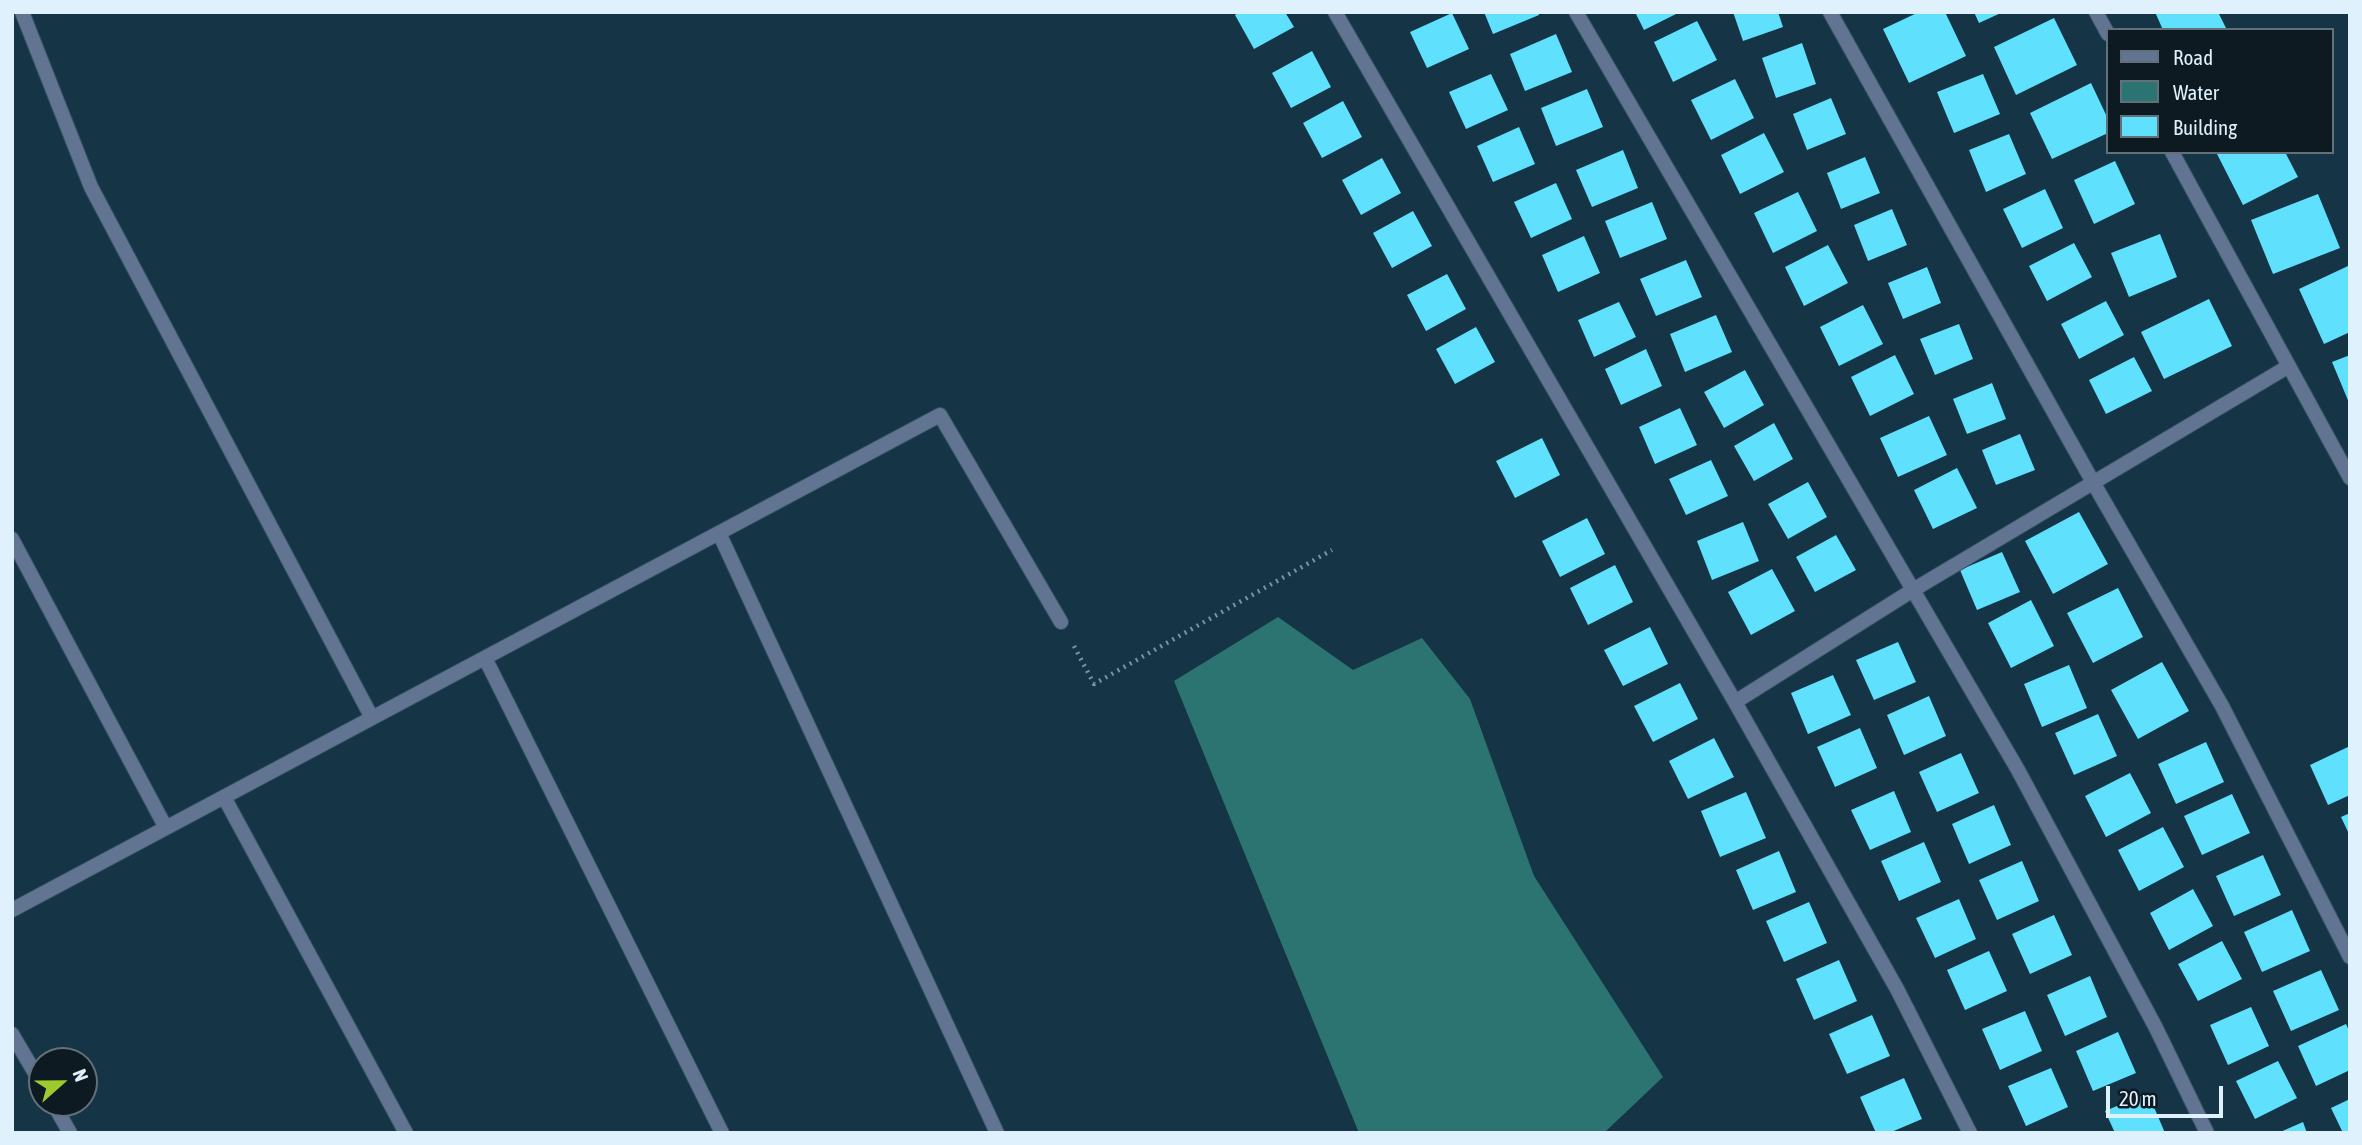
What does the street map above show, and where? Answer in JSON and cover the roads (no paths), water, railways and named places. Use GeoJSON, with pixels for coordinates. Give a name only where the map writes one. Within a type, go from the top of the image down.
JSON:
{"type":"FeatureCollection","features":[{"type":"Feature","properties":{"kind":"street"},"geometry":{"type":"LineString","coordinates":[[22,12],[91,187],[372,718]]}},
{"type":"Feature","properties":{"kind":"street"},"geometry":{"type":"LineString","coordinates":[[1335,12],[1735,702],[1896,989],[1970,1133]]}},
{"type":"Feature","properties":{"kind":"street"},"geometry":{"type":"LineString","coordinates":[[1576,12],[2018,770],[2156,1028],[2207,1133]]}},
{"type":"Feature","properties":{"kind":"street"},"geometry":{"type":"LineString","coordinates":[[1830,12],[2094,484],[2222,706],[2350,957]]}},
{"type":"Feature","properties":{"kind":"street"},"geometry":{"type":"LineString","coordinates":[[2096,12],[2106,30]]}},
{"type":"Feature","properties":{"kind":"street"},"geometry":{"type":"LineString","coordinates":[[2173,154],[2350,478]]}},
{"type":"Feature","properties":{"kind":"street"},"geometry":{"type":"LineString","coordinates":[[1735,702],[1913,590],[2289,366]]}},
{"type":"Feature","properties":{"kind":"street"},"geometry":{"type":"LineString","coordinates":[[12,910],[940,415],[1061,622]]}},
{"type":"Feature","properties":{"kind":"street"},"geometry":{"type":"LineString","coordinates":[[719,533],[997,1133]]}},
{"type":"Feature","properties":{"kind":"street"},"geometry":{"type":"LineString","coordinates":[[12,539],[166,828]]}},
{"type":"Feature","properties":{"kind":"street"},"geometry":{"type":"LineString","coordinates":[[485,658],[722,1133]]}},
{"type":"Feature","properties":{"kind":"street"},"geometry":{"type":"LineString","coordinates":[[224,797],[406,1133]]}},
{"type":"Feature","properties":{"kind":"street"},"geometry":{"type":"LineString","coordinates":[[12,1034],[28,1061]]}},
{"type":"Feature","properties":{"kind":"street"},"geometry":{"type":"LineString","coordinates":[[61,1117],[70,1133]]}},
{"type":"Feature","properties":{"kind":"water"},"geometry":{"type":"Polygon","coordinates":[[[1278,617],[1353,670],[1422,638],[1470,699],[1534,876],[1663,1077],[1604,1133],[1359,1133],[1174,681],[1278,617]]]}}]}
